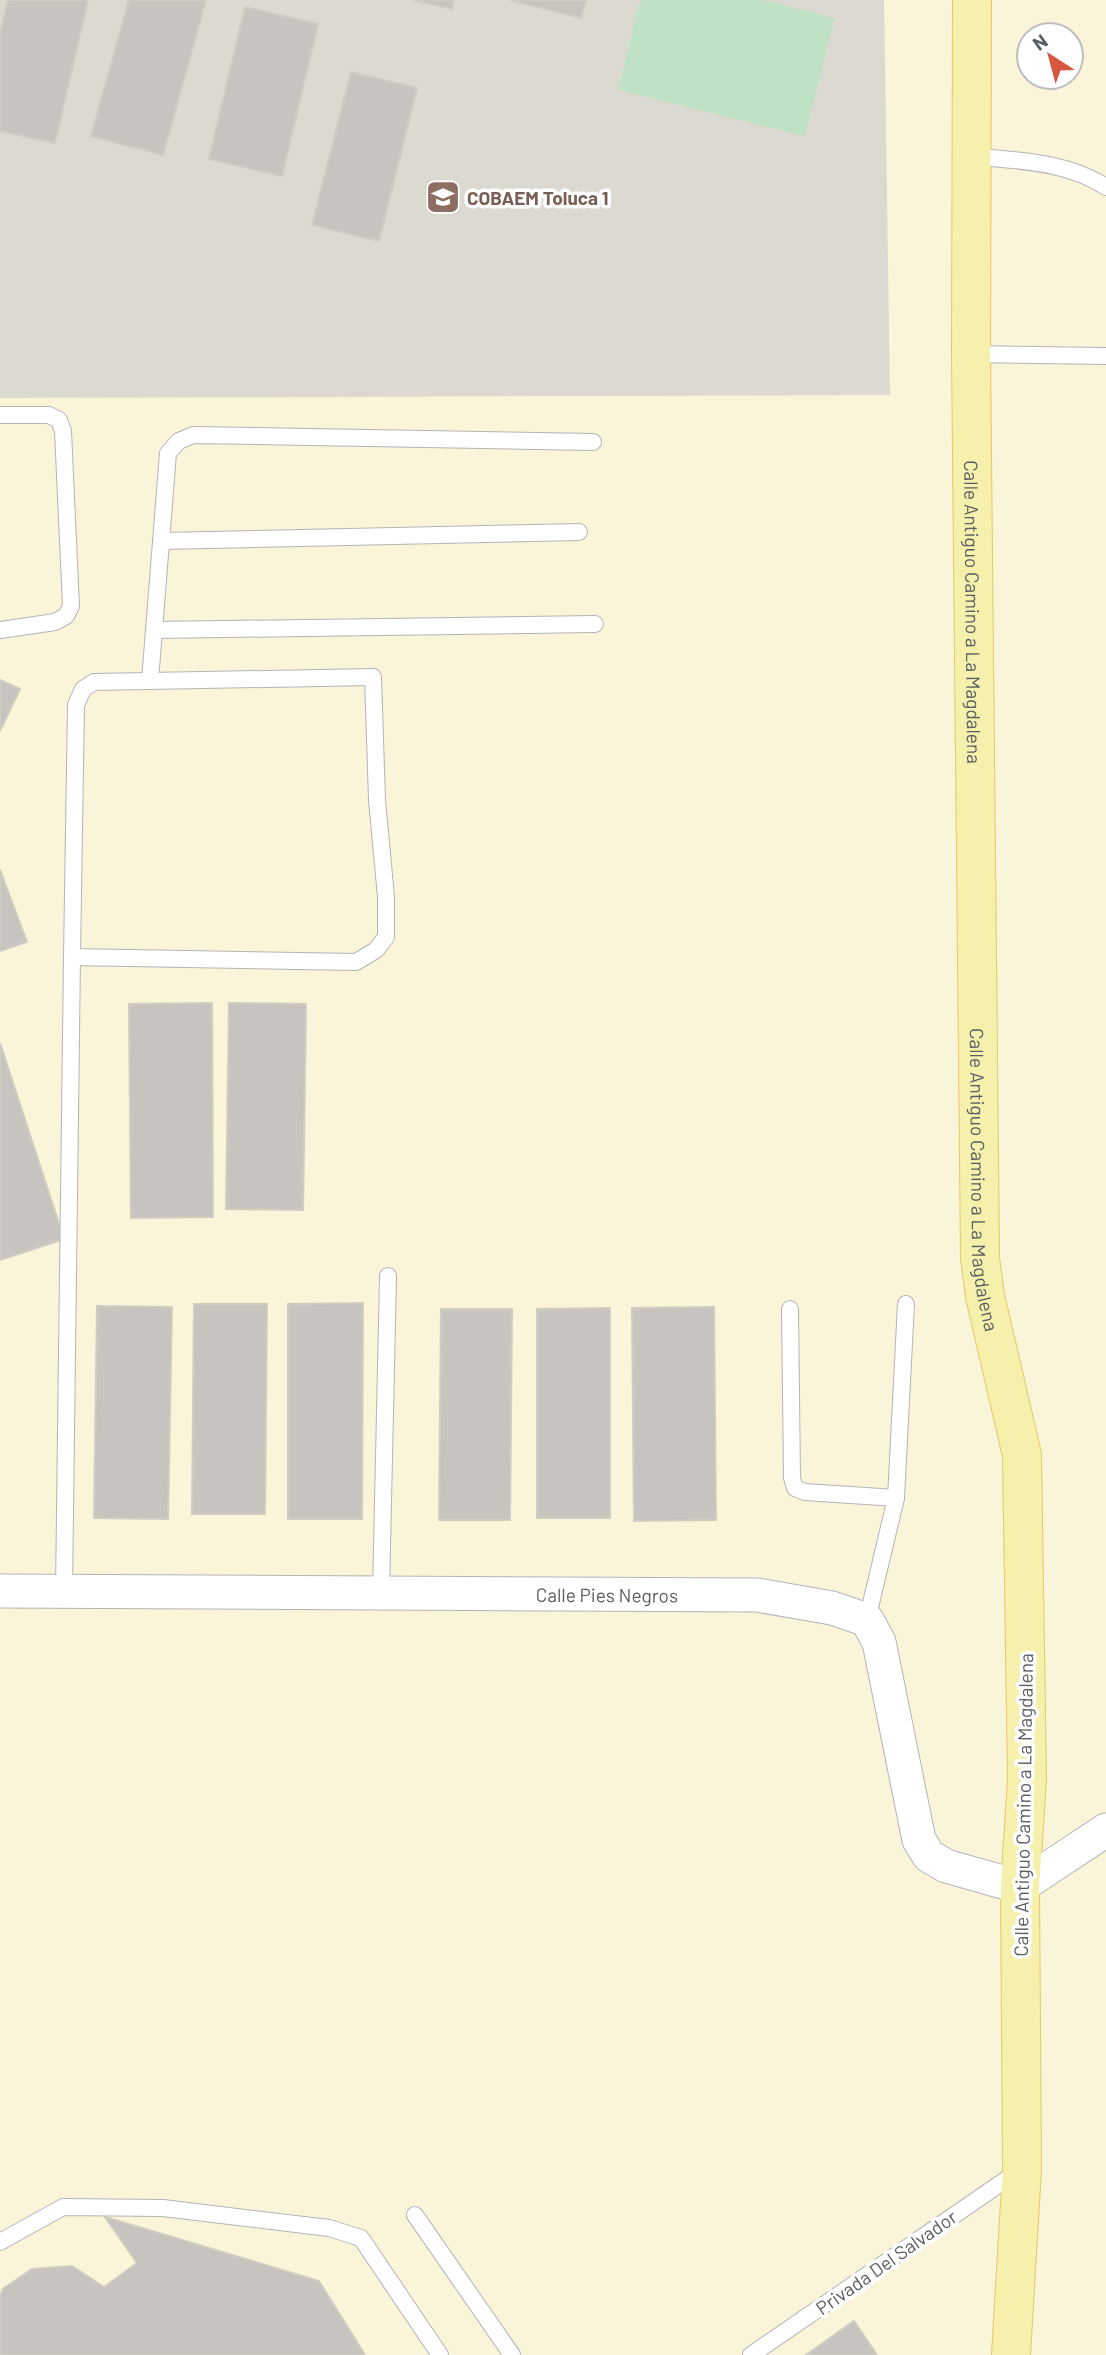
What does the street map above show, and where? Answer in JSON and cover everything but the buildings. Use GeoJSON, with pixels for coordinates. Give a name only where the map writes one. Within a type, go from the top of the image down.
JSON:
{"type":"FeatureCollection","features":[{"type":"Feature","properties":{"kind":"main road","name":"Calle Antiguo Camino a La Magdalena"},"geometry":{"type":"LineString","coordinates":[[972,0],[971,354],[980,1258],[985,1296],[1022,1455],[1027,1779],[1020,1887],[1022,2169],[1011,2355]]}},
{"type":"Feature","properties":{"kind":"street","name":"Calle Pies Negros"},"geometry":{"type":"LineString","coordinates":[[0,1591],[757,1595],[832,1608],[867,1620]]}},
{"type":"Feature","properties":{"kind":"street"},"geometry":{"type":"LineString","coordinates":[[867,1620],[879,1642],[919,1840],[929,1856],[946,1866],[1020,1887],[1106,1830]]}},
{"type":"Feature","properties":{"kind":"lane"},"geometry":{"type":"LineString","coordinates":[[972,156],[1059,166],[1106,187]]}},
{"type":"Feature","properties":{"kind":"lane"},"geometry":{"type":"LineString","coordinates":[[971,354],[1106,356]]}},
{"type":"Feature","properties":{"kind":"lane"},"geometry":{"type":"LineString","coordinates":[[0,415],[50,415],[59,420],[63,431],[71,606],[66,616],[55,622],[0,630]]}},
{"type":"Feature","properties":{"kind":"lane"},"geometry":{"type":"LineString","coordinates":[[150,681],[168,453],[179,441],[193,435],[593,442]]}},
{"type":"Feature","properties":{"kind":"lane"},"geometry":{"type":"LineString","coordinates":[[162,541],[579,532]]}},
{"type":"Feature","properties":{"kind":"lane"},"geometry":{"type":"LineString","coordinates":[[154,630],[595,624]]}},
{"type":"Feature","properties":{"kind":"lane"},"geometry":{"type":"LineString","coordinates":[[64,1592],[72,957],[76,705],[83,689],[94,682],[373,677],[377,800],[387,937],[376,950],[356,962],[72,957]]}},
{"type":"Feature","properties":{"kind":"lane"},"geometry":{"type":"LineString","coordinates":[[381,1593],[388,1276]]}},
{"type":"Feature","properties":{"kind":"lane"},"geometry":{"type":"LineString","coordinates":[[867,1620],[896,1498],[906,1304]]}},
{"type":"Feature","properties":{"kind":"lane"},"geometry":{"type":"LineString","coordinates":[[790,1309],[792,1478],[795,1488],[805,1492],[896,1498]]}},
{"type":"Feature","properties":{"kind":"lane","name":"Privada Del Salvador"},"geometry":{"type":"LineString","coordinates":[[751,2355],[1022,2169]]}},
{"type":"Feature","properties":{"kind":"lane"},"geometry":{"type":"LineString","coordinates":[[0,2242],[63,2207],[163,2208],[329,2228],[361,2238],[440,2355]]}},
{"type":"Feature","properties":{"kind":"lane"},"geometry":{"type":"LineString","coordinates":[[415,2215],[512,2355]]}},
{"type":"Feature","properties":{"kind":"shaded area"},"geometry":{"type":"Polygon","coordinates":[[[0,0],[1106,0],[1106,2355],[0,2355],[0,0]]]}},
{"type":"Feature","properties":{"kind":"shaded area","name":"COBAEM Toluca 1"},"geometry":{"type":"Polygon","coordinates":[[[0,0],[884,0],[890,395],[0,398],[0,0]]]}},
{"type":"Feature","properties":{"kind":"green space"},"geometry":{"type":"Polygon","coordinates":[[[640,0],[763,0],[835,18],[805,136],[618,90],[640,0]]]}},
{"type":"Feature","properties":{"kind":"place","name":"COBAEM Toluca 1"},"geometry":{"type":"Point","coordinates":[443,197]}}]}
